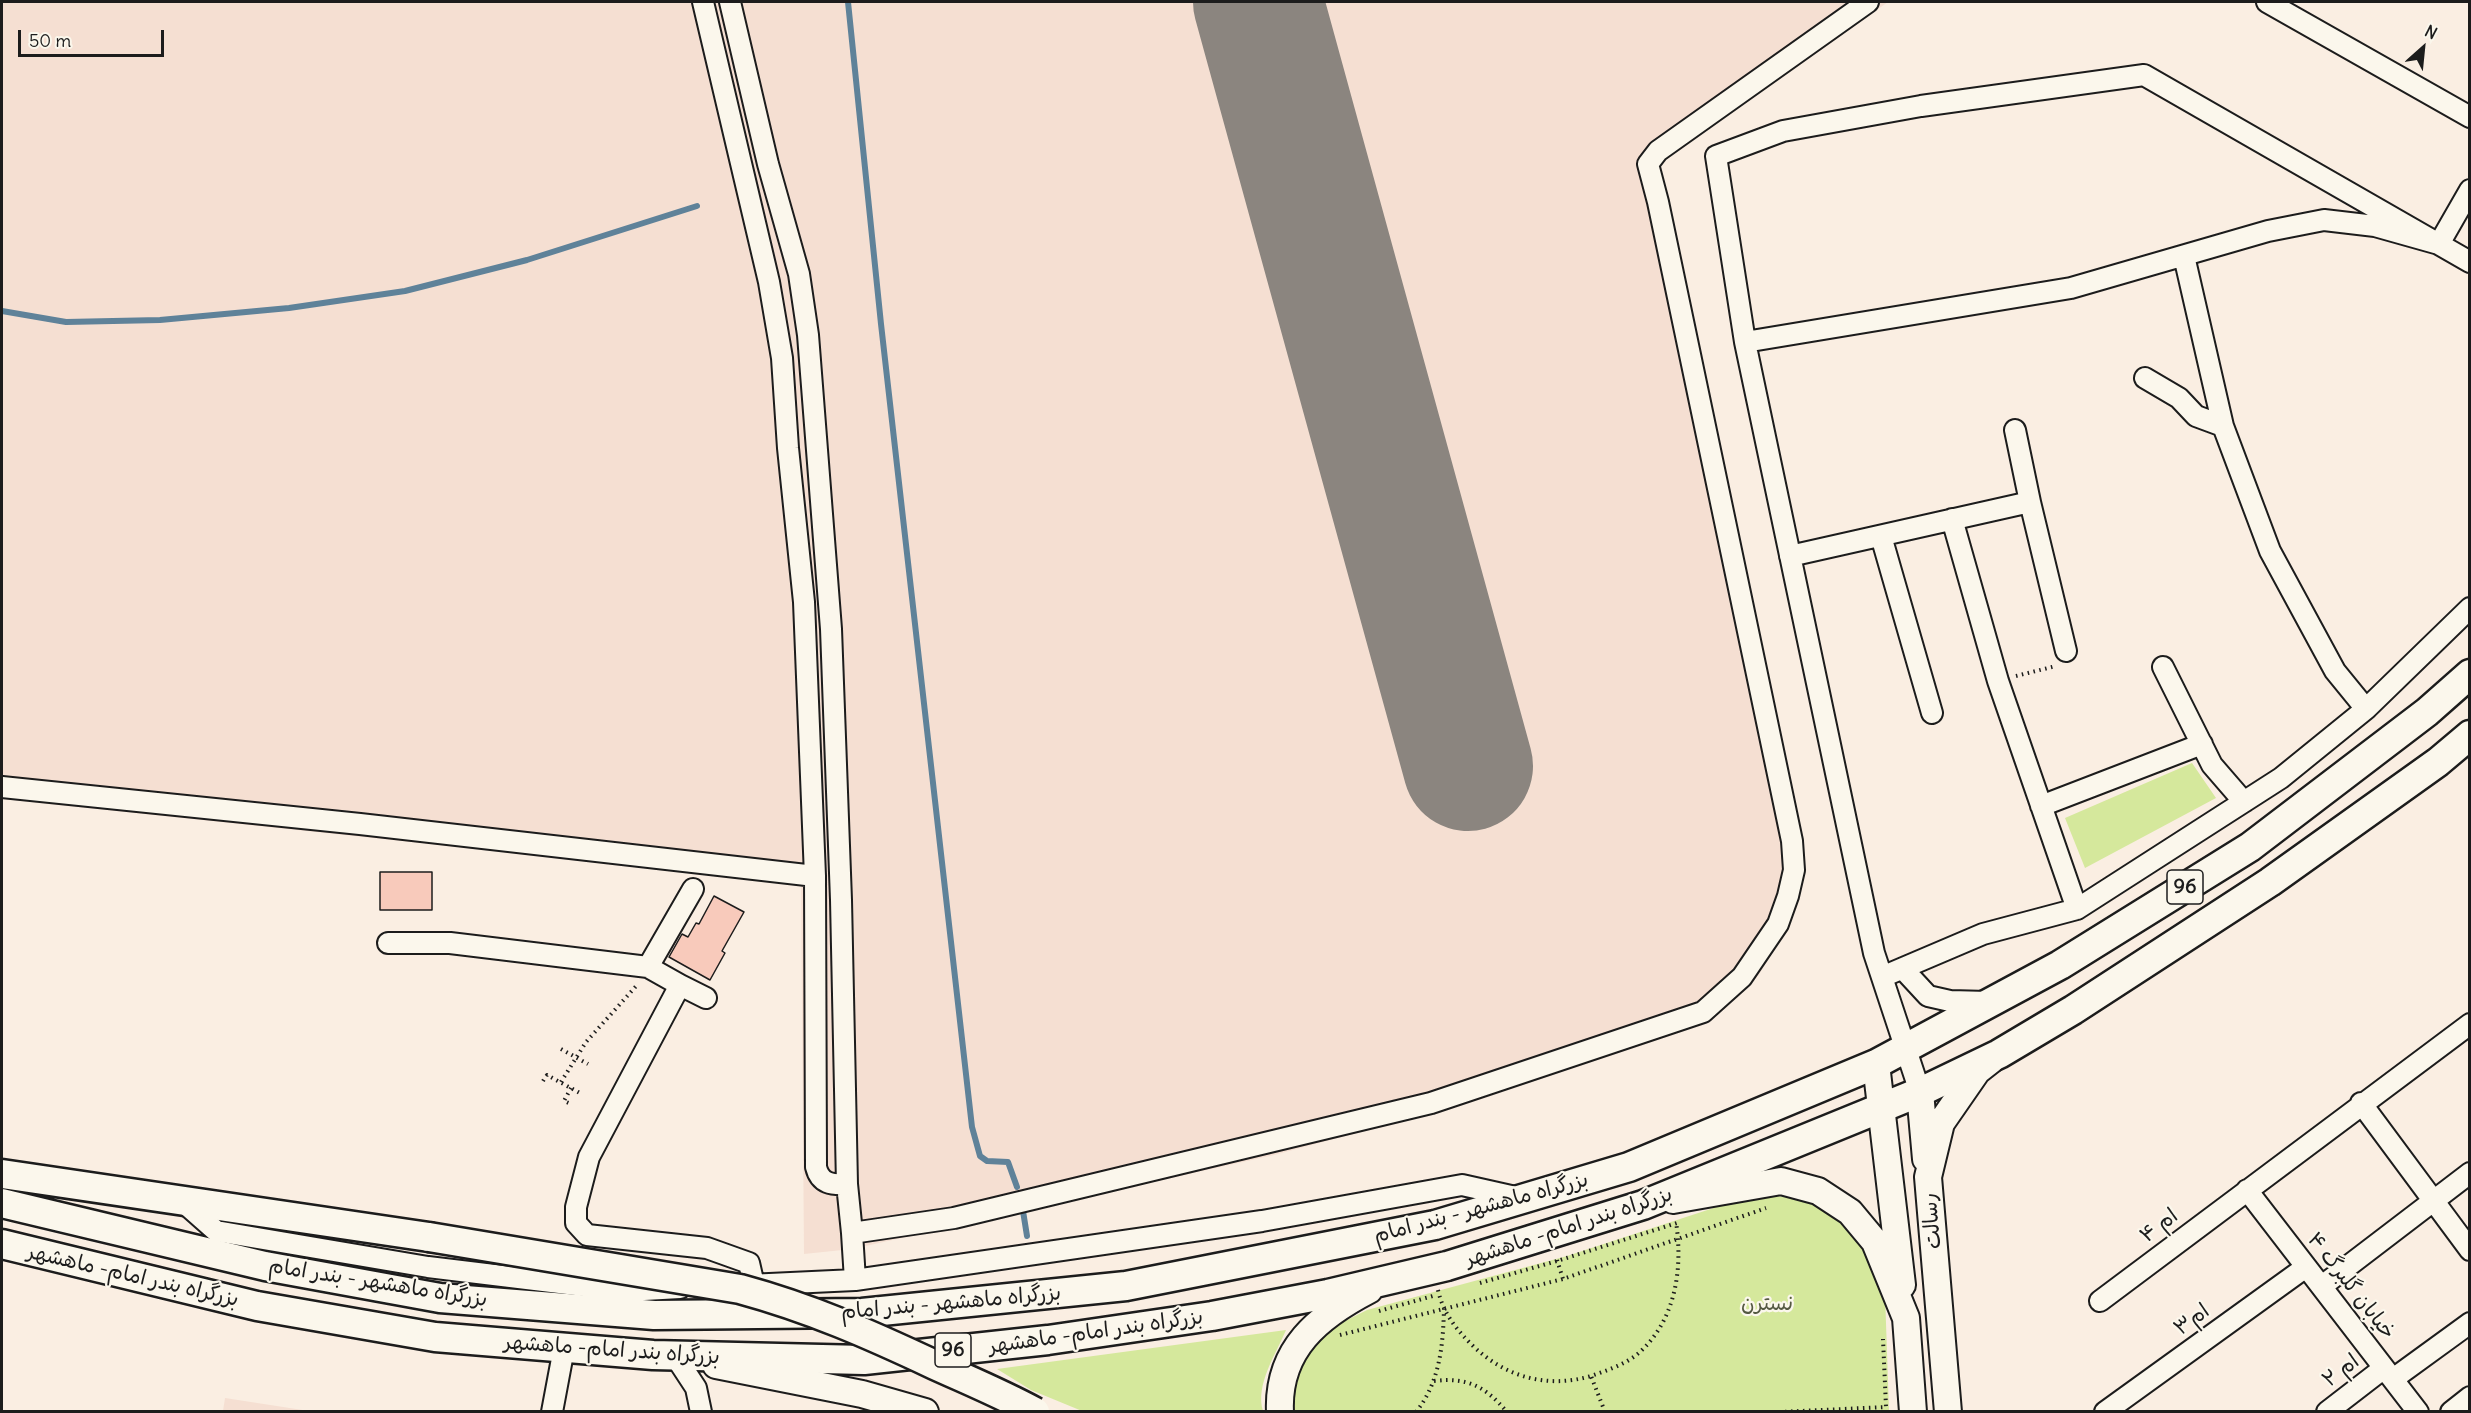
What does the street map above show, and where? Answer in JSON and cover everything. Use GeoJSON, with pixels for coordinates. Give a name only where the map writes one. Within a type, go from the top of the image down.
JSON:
{"type":"FeatureCollection","features":[{"type":"Feature","properties":{"kind":"highway","name":"96"},"geometry":{"type":"LineString","coordinates":[[1876,1064],[2060,965],[2250,847],[2427,712],[2469,674]]}},
{"type":"Feature","properties":{"kind":"highway","name":"96"},"geometry":{"type":"LineString","coordinates":[[1880,1108],[1920,1092],[1999,1054],[2073,1010],[2270,882],[2438,762],[2469,735]]}},
{"type":"Feature","properties":{"kind":"highway","name":"بزرگراه ماهشهر - بندر امام"},"geometry":{"type":"LineString","coordinates":[[2,1203],[265,1266],[429,1296],[654,1315],[862,1313],[1126,1286],[1435,1225],[1629,1167],[1876,1064]]}},
{"type":"Feature","properties":{"kind":"highway","name":"بزرگراه بندر امام- ماهشهر"},"geometry":{"type":"LineString","coordinates":[[2,1244],[257,1306],[435,1337],[675,1356],[864,1360],[1048,1340],[1212,1316],[1328,1294],[1396,1276],[1441,1285],[1880,1108]]}},
{"type":"Feature","properties":{"kind":"highway"},"geometry":{"type":"LineString","coordinates":[[2,1174],[429,1237],[740,1288],[829,1317],[1035,1412]]}},
{"type":"Feature","properties":{"kind":"main road","name":"رسالت"},"geometry":{"type":"LineString","coordinates":[[1948,1412],[1928,1177],[1941,1123],[1977,1071],[1999,1054]]}},
{"type":"Feature","properties":{"kind":"main road","name":"رسالت"},"geometry":{"type":"LineString","coordinates":[[1876,1064],[1906,1318],[1913,1412]]}},
{"type":"Feature","properties":{"kind":"main road"},"geometry":{"type":"LineString","coordinates":[[1920,1092],[1928,1177]]}},
{"type":"Feature","properties":{"kind":"main road","name":"رسالت"},"geometry":{"type":"LineString","coordinates":[[1643,1205],[1679,1214],[1781,1181],[1818,1191],[1850,1212],[1875,1242],[1906,1318]]}},
{"type":"Feature","properties":{"kind":"main road"},"geometry":{"type":"LineString","coordinates":[[1280,1412],[1283,1376],[1296,1347],[1312,1326],[1344,1304],[1396,1276]]}},
{"type":"Feature","properties":{"kind":"main road"},"geometry":{"type":"LineString","coordinates":[[675,1356],[862,1394],[925,1412]]}},
{"type":"Feature","properties":{"kind":"street"},"geometry":{"type":"LineString","coordinates":[[703,2],[769,282],[782,358],[788,447],[804,602],[815,876],[816,1167],[822,1179],[841,1185]]}},
{"type":"Feature","properties":{"kind":"street"},"geometry":{"type":"LineString","coordinates":[[730,2],[768,164],[800,274],[808,335],[831,629],[841,900],[841,1185],[852,1233],[855,1280]]}},
{"type":"Feature","properties":{"kind":"street"},"geometry":{"type":"LineString","coordinates":[[852,1233],[954,1218],[1431,1103],[1703,1012],[1742,977],[1778,924],[1785,906],[1794,870],[1792,841],[1658,202],[1648,164],[1658,151],[1868,2]]}},
{"type":"Feature","properties":{"kind":"street"},"geometry":{"type":"LineString","coordinates":[[2266,2],[2469,117]]}},
{"type":"Feature","properties":{"kind":"street"},"geometry":{"type":"LineString","coordinates":[[1920,1092],[1874,953],[1745,342],[1716,156],[1782,131],[1921,106],[2144,75],[2469,262]]}},
{"type":"Feature","properties":{"kind":"street"},"geometry":{"type":"LineString","coordinates":[[2439,244],[2469,190]]}},
{"type":"Feature","properties":{"kind":"street"},"geometry":{"type":"LineString","coordinates":[[1745,342],[2072,288],[2268,231],[2324,220],[2375,226],[2439,244]]}},
{"type":"Feature","properties":{"kind":"street"},"geometry":{"type":"LineString","coordinates":[[2184,256],[2223,426],[2270,550],[2335,671],[2366,709]]}},
{"type":"Feature","properties":{"kind":"street"},"geometry":{"type":"LineString","coordinates":[[2145,378],[2180,398],[2196,416],[2223,426]]}},
{"type":"Feature","properties":{"kind":"street"},"geometry":{"type":"LineString","coordinates":[[2015,430],[2066,651]]}},
{"type":"Feature","properties":{"kind":"street"},"geometry":{"type":"LineString","coordinates":[[1790,556],[2030,502]]}},
{"type":"Feature","properties":{"kind":"street"},"geometry":{"type":"LineString","coordinates":[[1952,519],[1998,681],[2077,909]]}},
{"type":"Feature","properties":{"kind":"street"},"geometry":{"type":"LineString","coordinates":[[1881,536],[1932,713]]}},
{"type":"Feature","properties":{"kind":"street"},"geometry":{"type":"LineString","coordinates":[[1882,977],[1983,934],[2077,909],[2281,778],[2366,709],[2469,608]]}},
{"type":"Feature","properties":{"kind":"street"},"geometry":{"type":"LineString","coordinates":[[2163,667],[2212,765],[2244,802]]}},
{"type":"Feature","properties":{"kind":"street"},"geometry":{"type":"LineString","coordinates":[[2041,806],[2202,744]]}},
{"type":"Feature","properties":{"kind":"street"},"geometry":{"type":"LineString","coordinates":[[2,787],[360,824],[815,876]]}},
{"type":"Feature","properties":{"kind":"street"},"geometry":{"type":"LineString","coordinates":[[648,967],[693,890]]}},
{"type":"Feature","properties":{"kind":"street"},"geometry":{"type":"LineString","coordinates":[[388,943],[450,943],[648,967],[705,998]]}},
{"type":"Feature","properties":{"kind":"street"},"geometry":{"type":"LineString","coordinates":[[1903,969],[1928,996],[1950,1001],[1991,1002]]}},
{"type":"Feature","properties":{"kind":"street"},"geometry":{"type":"LineString","coordinates":[[680,985],[589,1156],[576,1207],[576,1223],[587,1234],[707,1248],[749,1263],[754,1285]]}},
{"type":"Feature","properties":{"kind":"street","name":"ام ۴"},"geometry":{"type":"LineString","coordinates":[[2100,1301],[2469,1024]]}},
{"type":"Feature","properties":{"kind":"street"},"geometry":{"type":"LineString","coordinates":[[2361,1103],[2469,1250]]}},
{"type":"Feature","properties":{"kind":"street"},"geometry":{"type":"LineString","coordinates":[[2322,1286],[2469,1173]]}},
{"type":"Feature","properties":{"kind":"street"},"geometry":{"type":"LineString","coordinates":[[181,1201],[216,1231],[428,1267],[626,1291],[855,1280],[1262,1221],[1462,1185],[1522,1199]]}},
{"type":"Feature","properties":{"kind":"street","name":"خیابان گلبرگ ۴"},"geometry":{"type":"LineString","coordinates":[[2247,1190],[2418,1412]]}},
{"type":"Feature","properties":{"kind":"street","name":"ام۳"},"geometry":{"type":"LineString","coordinates":[[2105,1412],[2306,1267]]}},
{"type":"Feature","properties":{"kind":"street","name":"ام ۲"},"geometry":{"type":"LineString","coordinates":[[2328,1412],[2469,1323]]}},
{"type":"Feature","properties":{"kind":"street"},"geometry":{"type":"LineString","coordinates":[[552,1412],[564,1348]]}},
{"type":"Feature","properties":{"kind":"street"},"geometry":{"type":"LineString","coordinates":[[675,1356],[696,1388],[701,1412]]}},
{"type":"Feature","properties":{"kind":"street"},"geometry":{"type":"LineString","coordinates":[[2451,1412],[2469,1397]]}},
{"type":"Feature","properties":{"kind":"path"},"geometry":{"type":"LineString","coordinates":[[1998,681],[2055,666],[2066,651]]}},
{"type":"Feature","properties":{"kind":"path"},"geometry":{"type":"LineString","coordinates":[[561,1082],[575,1057],[640,981],[648,967]]}},
{"type":"Feature","properties":{"kind":"path"},"geometry":{"type":"LineString","coordinates":[[561,1049],[588,1064]]}},
{"type":"Feature","properties":{"kind":"path"},"geometry":{"type":"LineString","coordinates":[[543,1082],[547,1075],[580,1093]]}},
{"type":"Feature","properties":{"kind":"path"},"geometry":{"type":"LineString","coordinates":[[571,1088],[562,1100],[571,1104]]}},
{"type":"Feature","properties":{"kind":"path"},"geometry":{"type":"LineString","coordinates":[[1334,1337],[1563,1279],[1776,1204]]}},
{"type":"Feature","properties":{"kind":"path"},"geometry":{"type":"LineString","coordinates":[[1444,1309],[1458,1332],[1482,1354],[1501,1369],[1527,1378],[1551,1382],[1575,1381],[1617,1367],[1640,1352],[1658,1331],[1669,1310],[1676,1289],[1680,1254],[1679,1214],[1557,1261],[1471,1285]]}},
{"type":"Feature","properties":{"kind":"path"},"geometry":{"type":"LineString","coordinates":[[1369,1314],[1441,1285],[1444,1309],[1440,1360],[1434,1381],[1416,1412]]}},
{"type":"Feature","properties":{"kind":"path"},"geometry":{"type":"LineString","coordinates":[[1779,1412],[1886,1407],[1883,1329]]}},
{"type":"Feature","properties":{"kind":"path"},"geometry":{"type":"LineString","coordinates":[[1591,1376],[1605,1412]]}},
{"type":"Feature","properties":{"kind":"path"},"geometry":{"type":"LineString","coordinates":[[1434,1381],[1454,1378],[1475,1385],[1494,1397],[1507,1412]]}},
{"type":"Feature","properties":{"kind":"shaded area"},"geometry":{"type":"Polygon","coordinates":[[[2,2],[1888,2],[1656,166],[1803,853],[1803,885],[1790,924],[1758,976],[1717,1015],[1439,1111],[1274,1155],[852,1249],[804,1254],[801,883],[2,799],[2,2]]]}},
{"type":"Feature","properties":{"kind":"shaded area"},"geometry":{"type":"Polygon","coordinates":[[[225,1398],[309,1411],[223,1411],[225,1398]]]}},
{"type":"Feature","properties":{"kind":"green space"},"geometry":{"type":"Polygon","coordinates":[[[2192,763],[2216,798],[2085,868],[2065,818],[2192,763]]]}},
{"type":"Feature","properties":{"kind":"green space","name":"نسترن"},"geometry":{"type":"Polygon","coordinates":[[[1769,1195],[1808,1200],[1837,1218],[1863,1249],[1885,1294],[1889,1411],[1294,1412],[1297,1368],[1325,1331],[1367,1310],[1567,1256],[1741,1199],[1769,1195]]]}},
{"type":"Feature","properties":{"kind":"green space"},"geometry":{"type":"Polygon","coordinates":[[[1286,1330],[1264,1380],[1261,1401],[1263,1411],[1082,1411],[1031,1390],[997,1369],[1286,1330]]]}},
{"type":"Feature","properties":{"kind":"building"},"geometry":{"type":"Polygon","coordinates":[[[380,872],[432,872],[432,910],[380,910],[380,872]]]}},
{"type":"Feature","properties":{"kind":"building"},"geometry":{"type":"Polygon","coordinates":[[[714,896],[744,912],[722,951],[725,953],[710,980],[669,957],[682,934],[688,937],[696,923],[699,924],[714,896]]]}},
{"type":"Feature","properties":{"kind":"waterway"},"geometry":{"type":"LineString","coordinates":[[848,2],[881,324],[972,1127],[980,1156],[987,1161],[1008,1162],[1017,1187]]}},
{"type":"Feature","properties":{"kind":"waterway"},"geometry":{"type":"LineString","coordinates":[[2,311],[66,322],[160,320],[289,308],[405,291],[527,260],[697,206]]}},
{"type":"Feature","properties":{"kind":"waterway"},"geometry":{"type":"LineString","coordinates":[[1023,1211],[1027,1236]]}},
{"type":"Feature","properties":{"kind":"runway"},"geometry":{"type":"LineString","coordinates":[[1258,2],[1468,766]]}}]}
